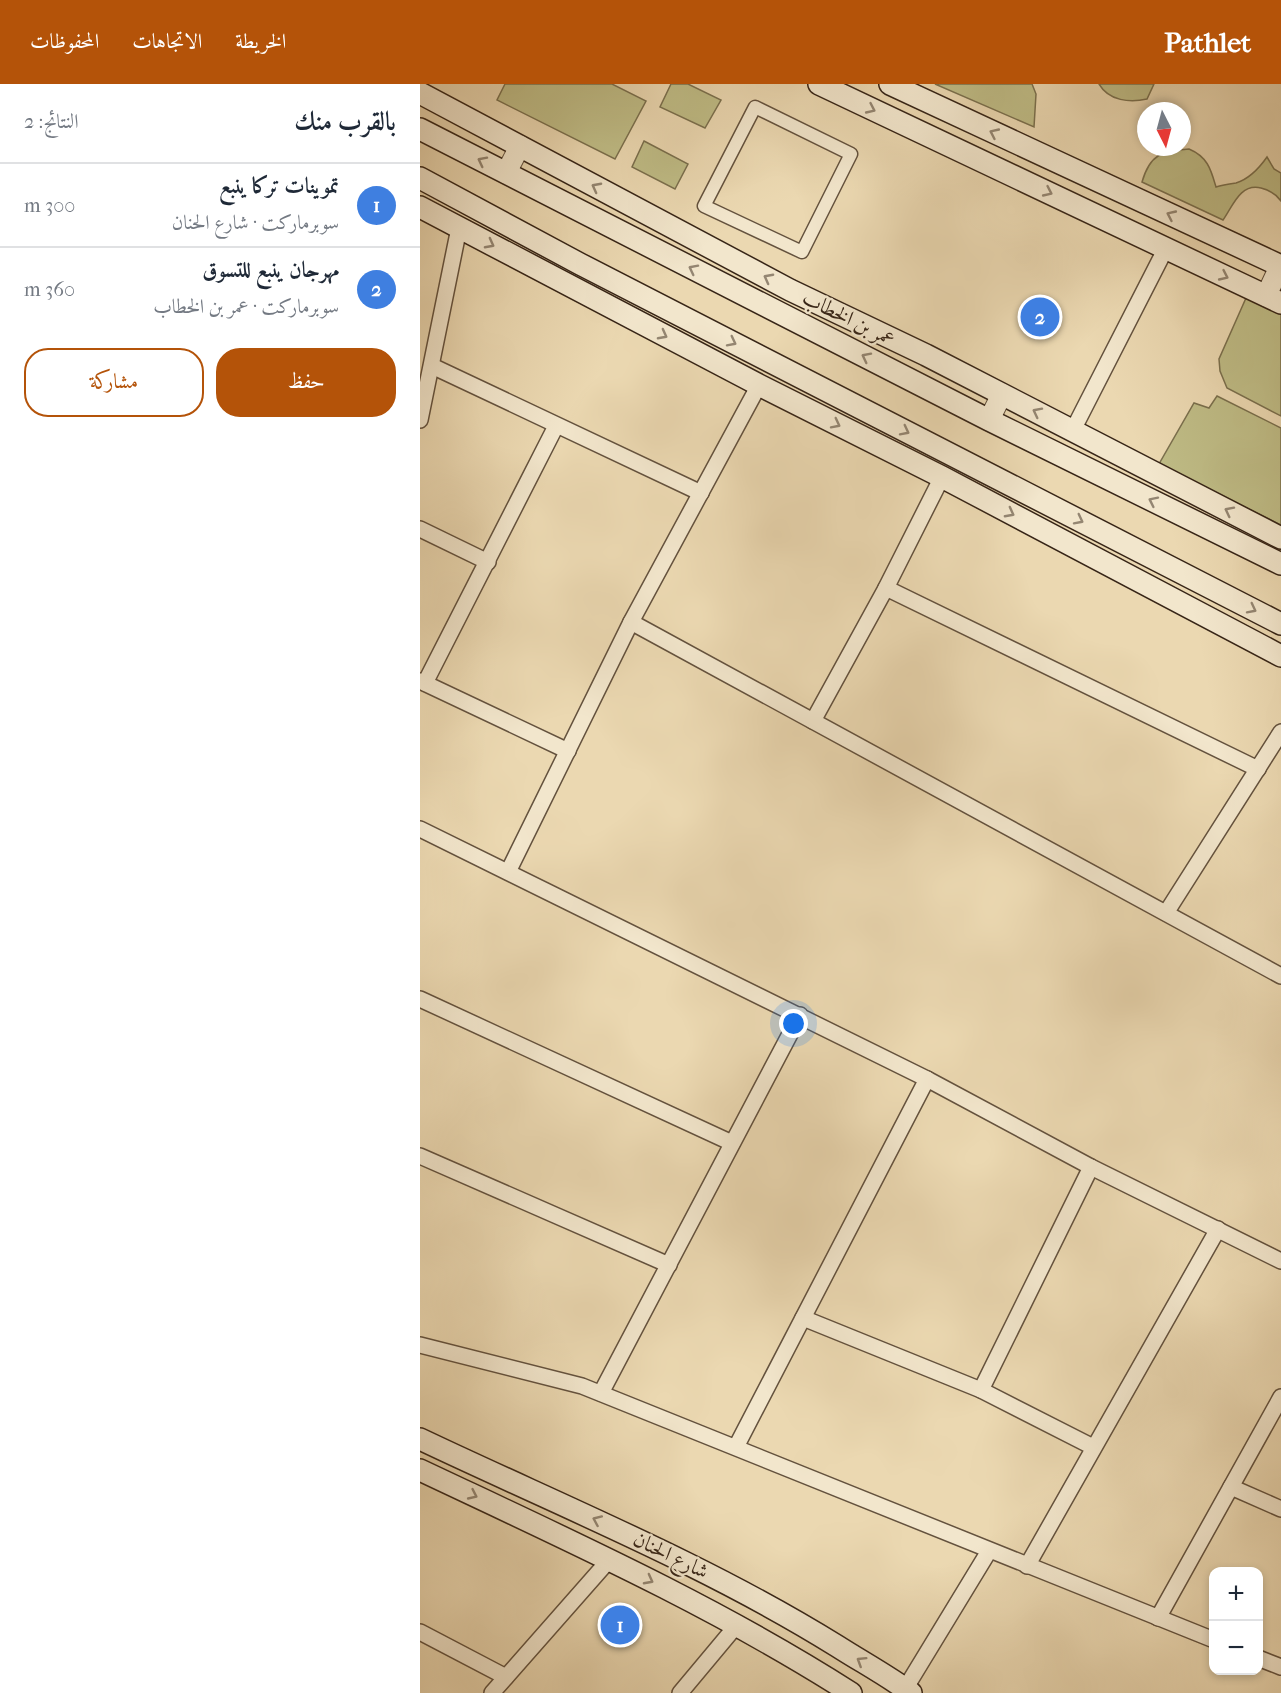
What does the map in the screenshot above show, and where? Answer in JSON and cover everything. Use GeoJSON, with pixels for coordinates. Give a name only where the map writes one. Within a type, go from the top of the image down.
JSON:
{"type":"FeatureCollection","features":[{"type":"Feature","properties":{"kind":"main road"},"geometry":{"type":"LineString","coordinates":[[819,84],[1274,299]]}},
{"type":"Feature","properties":{"kind":"main road"},"geometry":{"type":"LineString","coordinates":[[890,84],[1280,266]]}},
{"type":"Feature","properties":{"kind":"main road","name":"عمر بن الخطاب"},"geometry":{"type":"LineString","coordinates":[[420,93],[790,290],[926,355],[1281,538]]}},
{"type":"Feature","properties":{"kind":"main road"},"geometry":{"type":"LineString","coordinates":[[420,129],[989,420],[1281,564]]}},
{"type":"Feature","properties":{"kind":"main road"},"geometry":{"type":"LineString","coordinates":[[420,178],[580,264],[1281,624]]}},
{"type":"Feature","properties":{"kind":"main road"},"geometry":{"type":"LineString","coordinates":[[420,207],[759,386],[942,477],[1281,656]]}},
{"type":"Feature","properties":{"kind":"main road","name":"شارع الحنان"},"geometry":{"type":"LineString","coordinates":[[420,1439],[635,1537],[726,1582],[814,1632],[908,1691]]}},
{"type":"Feature","properties":{"kind":"main road","name":"شارع الحنان"},"geometry":{"type":"LineString","coordinates":[[420,1470],[610,1559],[736,1626],[851,1693]]}},
{"type":"Feature","properties":{"kind":"street"},"geometry":{"type":"LineString","coordinates":[[755,107],[850,154],[802,252],[704,206],[755,107]]}},
{"type":"Feature","properties":{"kind":"street"},"geometry":{"type":"LineString","coordinates":[[506,173],[520,146]]}},
{"type":"Feature","properties":{"kind":"street"},"geometry":{"type":"LineString","coordinates":[[420,420],[459,228]]}},
{"type":"Feature","properties":{"kind":"street"},"geometry":{"type":"LineString","coordinates":[[1073,430],[1166,248]]}},
{"type":"Feature","properties":{"kind":"street"},"geometry":{"type":"LineString","coordinates":[[569,286],[580,264]]}},
{"type":"Feature","properties":{"kind":"street"},"geometry":{"type":"LineString","coordinates":[[1274,299],[1280,266]]}},
{"type":"Feature","properties":{"kind":"street"},"geometry":{"type":"LineString","coordinates":[[432,366],[700,493]]}},
{"type":"Feature","properties":{"kind":"street"},"geometry":{"type":"LineString","coordinates":[[508,872],[631,622],[759,386]]}},
{"type":"Feature","properties":{"kind":"street"},"geometry":{"type":"LineString","coordinates":[[989,420],[1002,394]]}},
{"type":"Feature","properties":{"kind":"street"},"geometry":{"type":"LineString","coordinates":[[556,426],[488,562],[422,682],[568,751]]}},
{"type":"Feature","properties":{"kind":"street"},"geometry":{"type":"LineString","coordinates":[[813,721],[886,588],[942,477]]}},
{"type":"Feature","properties":{"kind":"street"},"geometry":{"type":"LineString","coordinates":[[420,529],[488,562]]}},
{"type":"Feature","properties":{"kind":"street"},"geometry":{"type":"LineString","coordinates":[[1101,561],[1113,538]]}},
{"type":"Feature","properties":{"kind":"street"},"geometry":{"type":"LineString","coordinates":[[886,588],[1258,770]]}},
{"type":"Feature","properties":{"kind":"street"},"geometry":{"type":"LineString","coordinates":[[631,622],[1281,976]]}},
{"type":"Feature","properties":{"kind":"street"},"geometry":{"type":"LineString","coordinates":[[1166,913],[1258,770],[1276,752],[1281,732]]}},
{"type":"Feature","properties":{"kind":"street"},"geometry":{"type":"LineString","coordinates":[[420,829],[800,1015],[927,1079],[1091,1167],[1281,1261]]}},
{"type":"Feature","properties":{"kind":"street"},"geometry":{"type":"LineString","coordinates":[[420,999],[732,1143]]}},
{"type":"Feature","properties":{"kind":"street"},"geometry":{"type":"LineString","coordinates":[[601,1393],[800,1015]]}},
{"type":"Feature","properties":{"kind":"street"},"geometry":{"type":"LineString","coordinates":[[736,1447],[927,1079]]}},
{"type":"Feature","properties":{"kind":"street"},"geometry":{"type":"LineString","coordinates":[[420,1156],[669,1265]]}},
{"type":"Feature","properties":{"kind":"street"},"geometry":{"type":"LineString","coordinates":[[981,1390],[1091,1167]]}},
{"type":"Feature","properties":{"kind":"street"},"geometry":{"type":"LineString","coordinates":[[1027,1566],[1218,1229]]}},
{"type":"Feature","properties":{"kind":"street"},"geometry":{"type":"LineString","coordinates":[[803,1318],[981,1390],[1093,1447]]}},
{"type":"Feature","properties":{"kind":"street"},"geometry":{"type":"LineString","coordinates":[[420,1345],[582,1386],[601,1393],[1209,1638]]}},
{"type":"Feature","properties":{"kind":"street"},"geometry":{"type":"LineString","coordinates":[[1158,1618],[1281,1397]]}},
{"type":"Feature","properties":{"kind":"street"},"geometry":{"type":"LineString","coordinates":[[1231,1487],[1281,1509]]}},
{"type":"Feature","properties":{"kind":"street"},"geometry":{"type":"LineString","coordinates":[[908,1691],[990,1551]]}},
{"type":"Feature","properties":{"kind":"street"},"geometry":{"type":"LineString","coordinates":[[492,1693],[610,1559]]}},
{"type":"Feature","properties":{"kind":"street"},"geometry":{"type":"LineString","coordinates":[[680,1693],[736,1626]]}},
{"type":"Feature","properties":{"kind":"street"},"geometry":{"type":"LineString","coordinates":[[420,1632],[506,1677]]}},
{"type":"Feature","properties":{"kind":"street"},"geometry":{"type":"LineString","coordinates":[[1263,1660],[1281,1667]]}},
{"type":"Feature","properties":{"kind":"shaded area"},"geometry":{"type":"Polygon","coordinates":[[[505,84],[612,84],[646,101],[615,159],[497,100],[505,84]]]}},
{"type":"Feature","properties":{"kind":"shaded area"},"geometry":{"type":"Polygon","coordinates":[[[671,84],[688,84],[721,100],[705,128],[660,107],[671,84]]]}},
{"type":"Feature","properties":{"kind":"shaded area"},"geometry":{"type":"Polygon","coordinates":[[[935,84],[1032,84],[1036,94],[1034,127],[935,84]]]}},
{"type":"Feature","properties":{"kind":"shaded area"},"geometry":{"type":"Polygon","coordinates":[[[1099,84],[1154,84],[1147,99],[1134,101],[1114,97],[1103,90],[1099,84]]]}},
{"type":"Feature","properties":{"kind":"shaded area"},"geometry":{"type":"Polygon","coordinates":[[[644,141],[688,164],[675,189],[632,167],[644,141]]]}},
{"type":"Feature","properties":{"kind":"shaded area"},"geometry":{"type":"Polygon","coordinates":[[[1191,150],[1205,160],[1216,187],[1245,179],[1258,169],[1267,157],[1274,169],[1281,173],[1281,201],[1270,191],[1254,187],[1242,192],[1223,220],[1142,182],[1153,160],[1158,156],[1191,156],[1191,150]]]}},
{"type":"Feature","properties":{"kind":"shaded area"},"geometry":{"type":"Polygon","coordinates":[[[1246,298],[1281,314],[1281,416],[1227,388],[1220,371],[1219,359],[1246,298]]]}},
{"type":"Feature","properties":{"kind":"shaded area"},"geometry":{"type":"Polygon","coordinates":[[[1217,396],[1281,428],[1281,525],[1159,464],[1194,403],[1209,408],[1217,396]]]}},
{"type":"Feature","properties":{"kind":"place","name":"مهرجان ينبع للتسوق"},"geometry":{"type":"Point","coordinates":[1040,317]}},
{"type":"Feature","properties":{"kind":"place","name":"تموينات تركا ينبع"},"geometry":{"type":"Point","coordinates":[620,1625]}}]}
